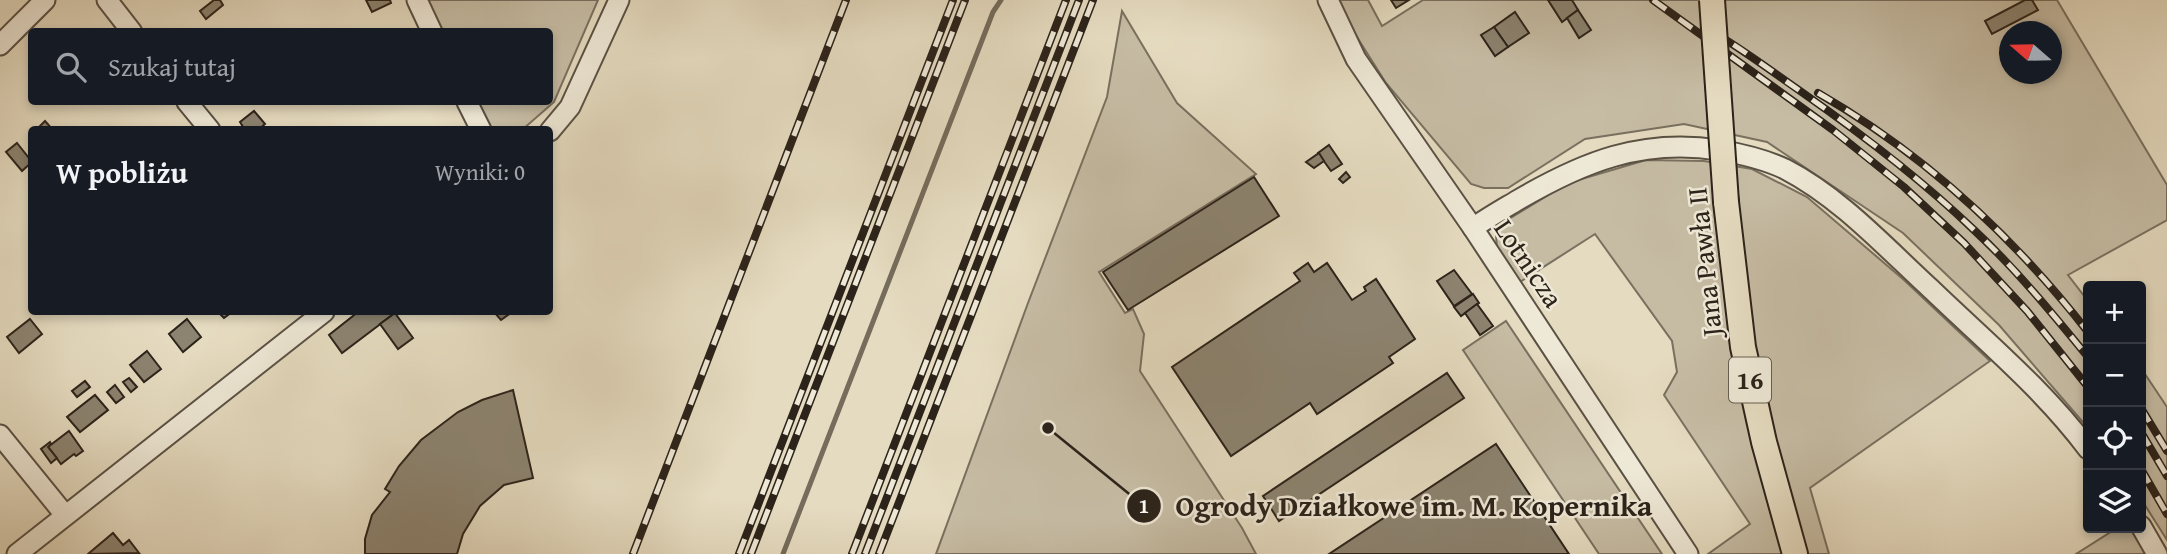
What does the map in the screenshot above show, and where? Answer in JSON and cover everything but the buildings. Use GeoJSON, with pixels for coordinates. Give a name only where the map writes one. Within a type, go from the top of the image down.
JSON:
{"type":"FeatureCollection","features":[{"type":"Feature","properties":{"kind":"main road","name":"Jana Pawła II"},"geometry":{"type":"LineString","coordinates":[[1712,0],[1726,202],[1743,347],[1764,442],[1794,554]]}},
{"type":"Feature","properties":{"kind":"street"},"geometry":{"type":"LineString","coordinates":[[0,45],[45,0]]}},
{"type":"Feature","properties":{"kind":"street"},"geometry":{"type":"LineString","coordinates":[[107,0],[129,28]]}},
{"type":"Feature","properties":{"kind":"street"},"geometry":{"type":"LineString","coordinates":[[417,0],[430,28]]}},
{"type":"Feature","properties":{"kind":"street"},"geometry":{"type":"LineString","coordinates":[[553,127],[570,107],[619,0]]}},
{"type":"Feature","properties":{"kind":"street","name":"Lotnicza"},"geometry":{"type":"LineString","coordinates":[[1328,0],[1356,59],[1473,228],[1688,554]]}},
{"type":"Feature","properties":{"kind":"street"},"geometry":{"type":"LineString","coordinates":[[189,105],[207,126]]}},
{"type":"Feature","properties":{"kind":"street"},"geometry":{"type":"LineString","coordinates":[[468,105],[479,126]]}},
{"type":"Feature","properties":{"kind":"street"},"geometry":{"type":"LineString","coordinates":[[1473,228],[1558,177],[1594,161],[1632,150],[1700,147],[1750,155],[1785,169],[1852,216],[2026,380],[2083,442]]}},
{"type":"Feature","properties":{"kind":"street"},"geometry":{"type":"LineString","coordinates":[[17,554],[320,315]]}},
{"type":"Feature","properties":{"kind":"street"},"geometry":{"type":"LineString","coordinates":[[0,435],[65,515]]}},
{"type":"Feature","properties":{"kind":"street"},"geometry":{"type":"LineString","coordinates":[[2145,533],[2157,554]]}},
{"type":"Feature","properties":{"kind":"shaded area"},"geometry":{"type":"Polygon","coordinates":[[[426,0],[598,0],[553,103],[553,28],[440,28],[426,0]]]}},
{"type":"Feature","properties":{"kind":"shaded area"},"geometry":{"type":"Polygon","coordinates":[[[1338,0],[1368,0],[1382,26],[1423,0],[2057,0],[2167,185],[2167,220],[2068,275],[2083,294],[2083,422],[1999,325],[1903,233],[1767,142],[1684,124],[1585,139],[1508,188],[1484,188],[1471,184],[1386,83],[1343,15],[1338,0]]]}},
{"type":"Feature","properties":{"kind":"shaded area"},"geometry":{"type":"Polygon","coordinates":[[[1122,11],[1177,103],[1256,174],[1099,272],[1125,313],[1133,309],[1144,334],[1140,371],[1256,554],[936,554],[1107,97],[1122,11]]]}},
{"type":"Feature","properties":{"kind":"shaded area"},"geometry":{"type":"Polygon","coordinates":[[[480,105],[551,105],[527,126],[490,126],[480,105]]]}},
{"type":"Feature","properties":{"kind":"shaded area"},"geometry":{"type":"Polygon","coordinates":[[[1646,160],[1704,161],[1752,169],[1807,197],[1904,280],[1990,361],[1810,488],[1829,554],[1708,554],[1750,524],[1664,395],[1677,372],[1672,341],[1595,234],[1520,282],[1497,250],[1496,234],[1504,222],[1568,183],[1646,160]]]}},
{"type":"Feature","properties":{"kind":"shaded area"},"geometry":{"type":"Polygon","coordinates":[[[1506,321],[1662,554],[1599,554],[1463,350],[1506,321]]]}},
{"type":"Feature","properties":{"kind":"shaded area"},"geometry":{"type":"Polygon","coordinates":[[[2146,376],[2167,407],[2167,540],[2146,507],[2146,376]]]}},
{"type":"Feature","properties":{"kind":"shaded area"},"geometry":{"type":"Polygon","coordinates":[[[2109,533],[2133,533],[2146,554],[2076,554],[2109,533]]]}},
{"type":"Feature","properties":{"kind":"waterway"},"geometry":{"type":"LineString","coordinates":[[783,554],[993,12],[1001,0]]}},
{"type":"Feature","properties":{"kind":"railway"},"geometry":{"type":"LineString","coordinates":[[633,554],[846,0]]}},
{"type":"Feature","properties":{"kind":"railway"},"geometry":{"type":"LineString","coordinates":[[739,554],[953,0]]}},
{"type":"Feature","properties":{"kind":"railway"},"geometry":{"type":"LineString","coordinates":[[751,554],[965,0]]}},
{"type":"Feature","properties":{"kind":"railway"},"geometry":{"type":"LineString","coordinates":[[852,554],[1066,0]]}},
{"type":"Feature","properties":{"kind":"railway"},"geometry":{"type":"LineString","coordinates":[[865,554],[1079,0]]}},
{"type":"Feature","properties":{"kind":"railway"},"geometry":{"type":"LineString","coordinates":[[879,554],[1093,0]]}},
{"type":"Feature","properties":{"kind":"railway"},"geometry":{"type":"LineString","coordinates":[[1653,0],[1833,130],[1904,187],[1964,243],[2027,311],[2083,381]]}},
{"type":"Feature","properties":{"kind":"railway"},"geometry":{"type":"LineString","coordinates":[[1706,28],[1825,109],[1934,193],[2004,260],[2083,351]]}},
{"type":"Feature","properties":{"kind":"railway"},"geometry":{"type":"LineString","coordinates":[[1818,93],[1894,143],[1965,199],[2029,263],[2083,326]]}},
{"type":"Feature","properties":{"kind":"railway"},"geometry":{"type":"LineString","coordinates":[[2146,416],[2167,451]]}},
{"type":"Feature","properties":{"kind":"railway"},"geometry":{"type":"LineString","coordinates":[[2146,440],[2167,476]]}},
{"type":"Feature","properties":{"kind":"railway"},"geometry":{"type":"LineString","coordinates":[[2142,470],[2167,514]]}},
{"type":"Feature","properties":{"kind":"place","name":"Ogrody Działkowe im. M. Kopernika"},"geometry":{"type":"Point","coordinates":[1048,428]}}]}
